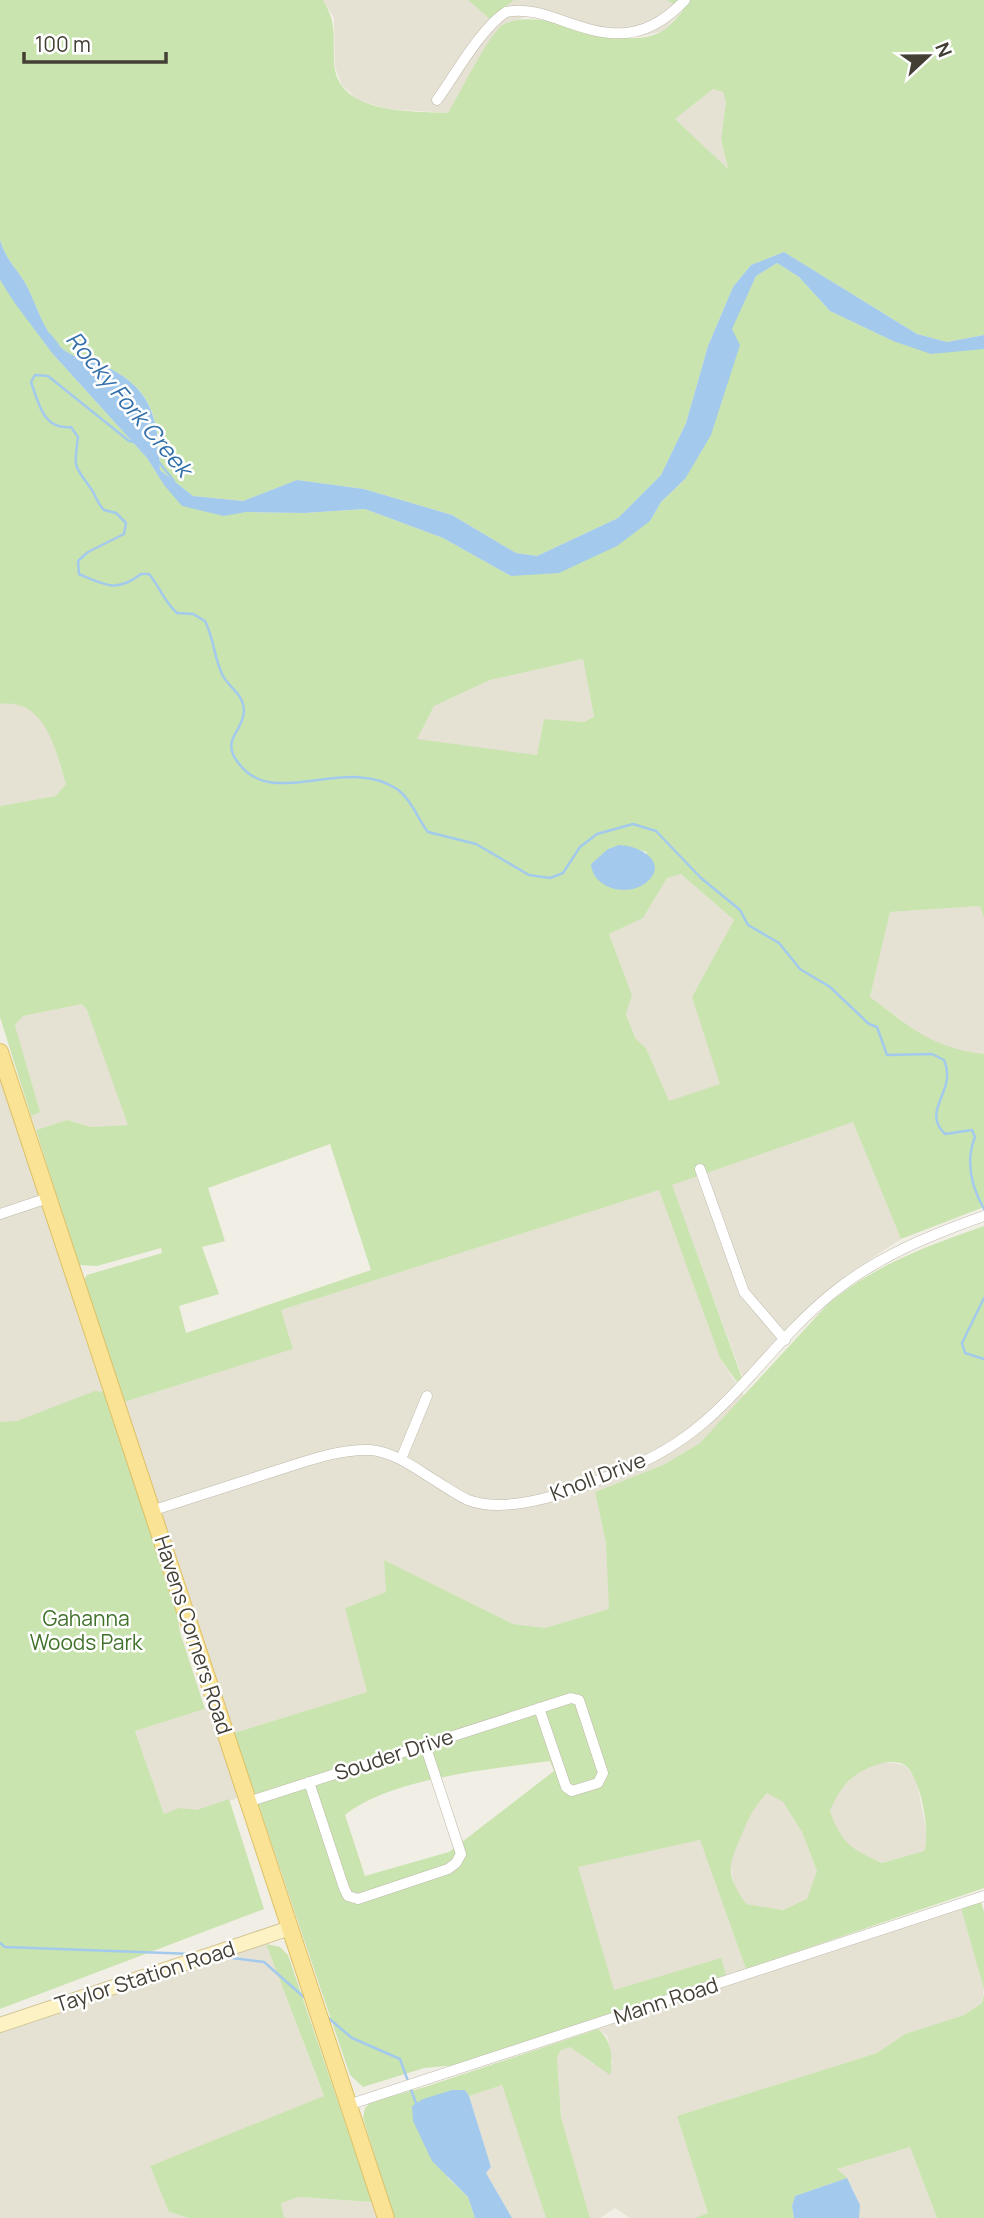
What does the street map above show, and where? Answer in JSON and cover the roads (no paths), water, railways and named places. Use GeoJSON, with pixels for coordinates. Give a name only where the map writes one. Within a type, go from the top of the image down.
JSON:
{"type":"FeatureCollection","features":[{"type":"Feature","properties":{"kind":"main road","name":"Havens Corners Road"},"geometry":{"type":"LineString","coordinates":[[0,1052],[386,2218]]}},
{"type":"Feature","properties":{"kind":"main road","name":"Taylor Station Road"},"geometry":{"type":"LineString","coordinates":[[0,2025],[290,1928]]}},
{"type":"Feature","properties":{"kind":"street"},"geometry":{"type":"LineString","coordinates":[[437,100],[493,24],[507,11],[526,5],[545,7],[624,30],[644,29],[685,0]]}},
{"type":"Feature","properties":{"kind":"street"},"geometry":{"type":"LineString","coordinates":[[700,1169],[744,1292],[785,1340]]}},
{"type":"Feature","properties":{"kind":"street"},"geometry":{"type":"LineString","coordinates":[[0,1214],[48,1198]]}},
{"type":"Feature","properties":{"kind":"street","name":"Knoll Drive"},"geometry":{"type":"LineString","coordinates":[[151,1511],[332,1453],[372,1450],[401,1459],[469,1500],[511,1505],[544,1498],[628,1469],[667,1450],[704,1424],[742,1389],[828,1296],[870,1265],[906,1246],[984,1216]]}},
{"type":"Feature","properties":{"kind":"street"},"geometry":{"type":"LineString","coordinates":[[401,1459],[428,1396]]}},
{"type":"Feature","properties":{"kind":"street","name":"Souder Drive"},"geometry":{"type":"LineString","coordinates":[[248,1802],[309,1782],[539,1708],[571,1698],[579,1700],[603,1773],[597,1783],[572,1791],[566,1787],[539,1708]]}},
{"type":"Feature","properties":{"kind":"street"},"geometry":{"type":"LineString","coordinates":[[309,1782],[344,1888],[348,1896],[358,1899],[448,1869],[456,1863],[460,1854],[425,1745]]}},
{"type":"Feature","properties":{"kind":"street","name":"Mann Road"},"geometry":{"type":"LineString","coordinates":[[348,2105],[984,1896]]}},
{"type":"Feature","properties":{"kind":"water"},"geometry":{"type":"Polygon","coordinates":[[[0,240],[8,258],[29,290],[45,327],[57,343],[69,353],[109,368],[124,377],[145,398],[158,437],[160,470],[193,496],[243,501],[297,480],[364,489],[452,515],[516,553],[537,556],[618,518],[661,475],[686,423],[708,346],[733,287],[751,265],[784,252],[917,334],[947,342],[984,335],[984,349],[931,354],[893,341],[830,311],[799,277],[777,263],[756,276],[732,329],[740,345],[711,435],[685,479],[661,502],[650,521],[617,546],[559,573],[511,576],[443,538],[365,509],[304,513],[246,512],[224,516],[182,506],[164,485],[147,458],[52,353],[14,302],[0,280],[0,240]]]}},
{"type":"Feature","properties":{"kind":"water"},"geometry":{"type":"Polygon","coordinates":[[[619,845],[642,851],[653,861],[654,874],[648,881],[632,889],[623,890],[614,889],[598,880],[591,864],[608,849],[619,845]]]}},
{"type":"Feature","properties":{"kind":"water"},"geometry":{"type":"Polygon","coordinates":[[[452,2090],[465,2090],[469,2096],[491,2167],[486,2173],[512,2218],[475,2218],[468,2197],[432,2161],[413,2121],[412,2106],[423,2099],[452,2090]]]}},
{"type":"Feature","properties":{"kind":"water"},"geometry":{"type":"Polygon","coordinates":[[[847,2178],[860,2205],[859,2218],[794,2218],[792,2206],[795,2196],[847,2178]]]}},
{"type":"Feature","properties":{"kind":"waterway","name":"Rocky Fork Creek"},"geometry":{"type":"LineString","coordinates":[[49,334],[58,345]]}},
{"type":"Feature","properties":{"kind":"waterway"},"geometry":{"type":"LineString","coordinates":[[134,442],[129,441],[48,376],[35,375],[31,382],[48,420],[62,427],[71,427],[78,437],[78,470],[102,508],[116,513],[126,523],[124,534],[88,552],[78,561],[79,574],[111,585],[125,584],[141,574],[149,574],[177,613],[193,614],[205,621],[220,669],[243,706],[242,720],[233,737],[231,749],[240,765],[255,777],[272,783],[356,777],[377,780],[402,793],[428,832],[476,844],[529,875],[550,878],[563,873],[580,847],[597,834],[633,824],[656,831],[701,878],[740,910],[748,925],[779,943],[800,969],[830,987],[869,1024],[877,1027],[887,1055],[932,1054],[944,1060],[947,1081],[937,1108],[938,1125],[945,1134],[972,1130],[975,1137],[970,1156],[971,1174],[984,1209]]}},
{"type":"Feature","properties":{"kind":"waterway","name":"Rocky Fork Creek"},"geometry":{"type":"LineString","coordinates":[[158,461],[174,481]]}},
{"type":"Feature","properties":{"kind":"waterway"},"geometry":{"type":"LineString","coordinates":[[984,1298],[962,1343],[965,1353],[984,1359]]}},
{"type":"Feature","properties":{"kind":"waterway"},"geometry":{"type":"LineString","coordinates":[[0,1943],[5,1947],[193,1954]]}},
{"type":"Feature","properties":{"kind":"waterway"},"geometry":{"type":"LineString","coordinates":[[224,1957],[264,1962],[305,1998]]}},
{"type":"Feature","properties":{"kind":"waterway"},"geometry":{"type":"LineString","coordinates":[[326,2016],[352,2038],[400,2059],[417,2106]]}},
{"type":"Feature","properties":{"kind":"park label","name":"Gahanna Woods Park"},"geometry":{"type":"Point","coordinates":[86,1631]}}]}
